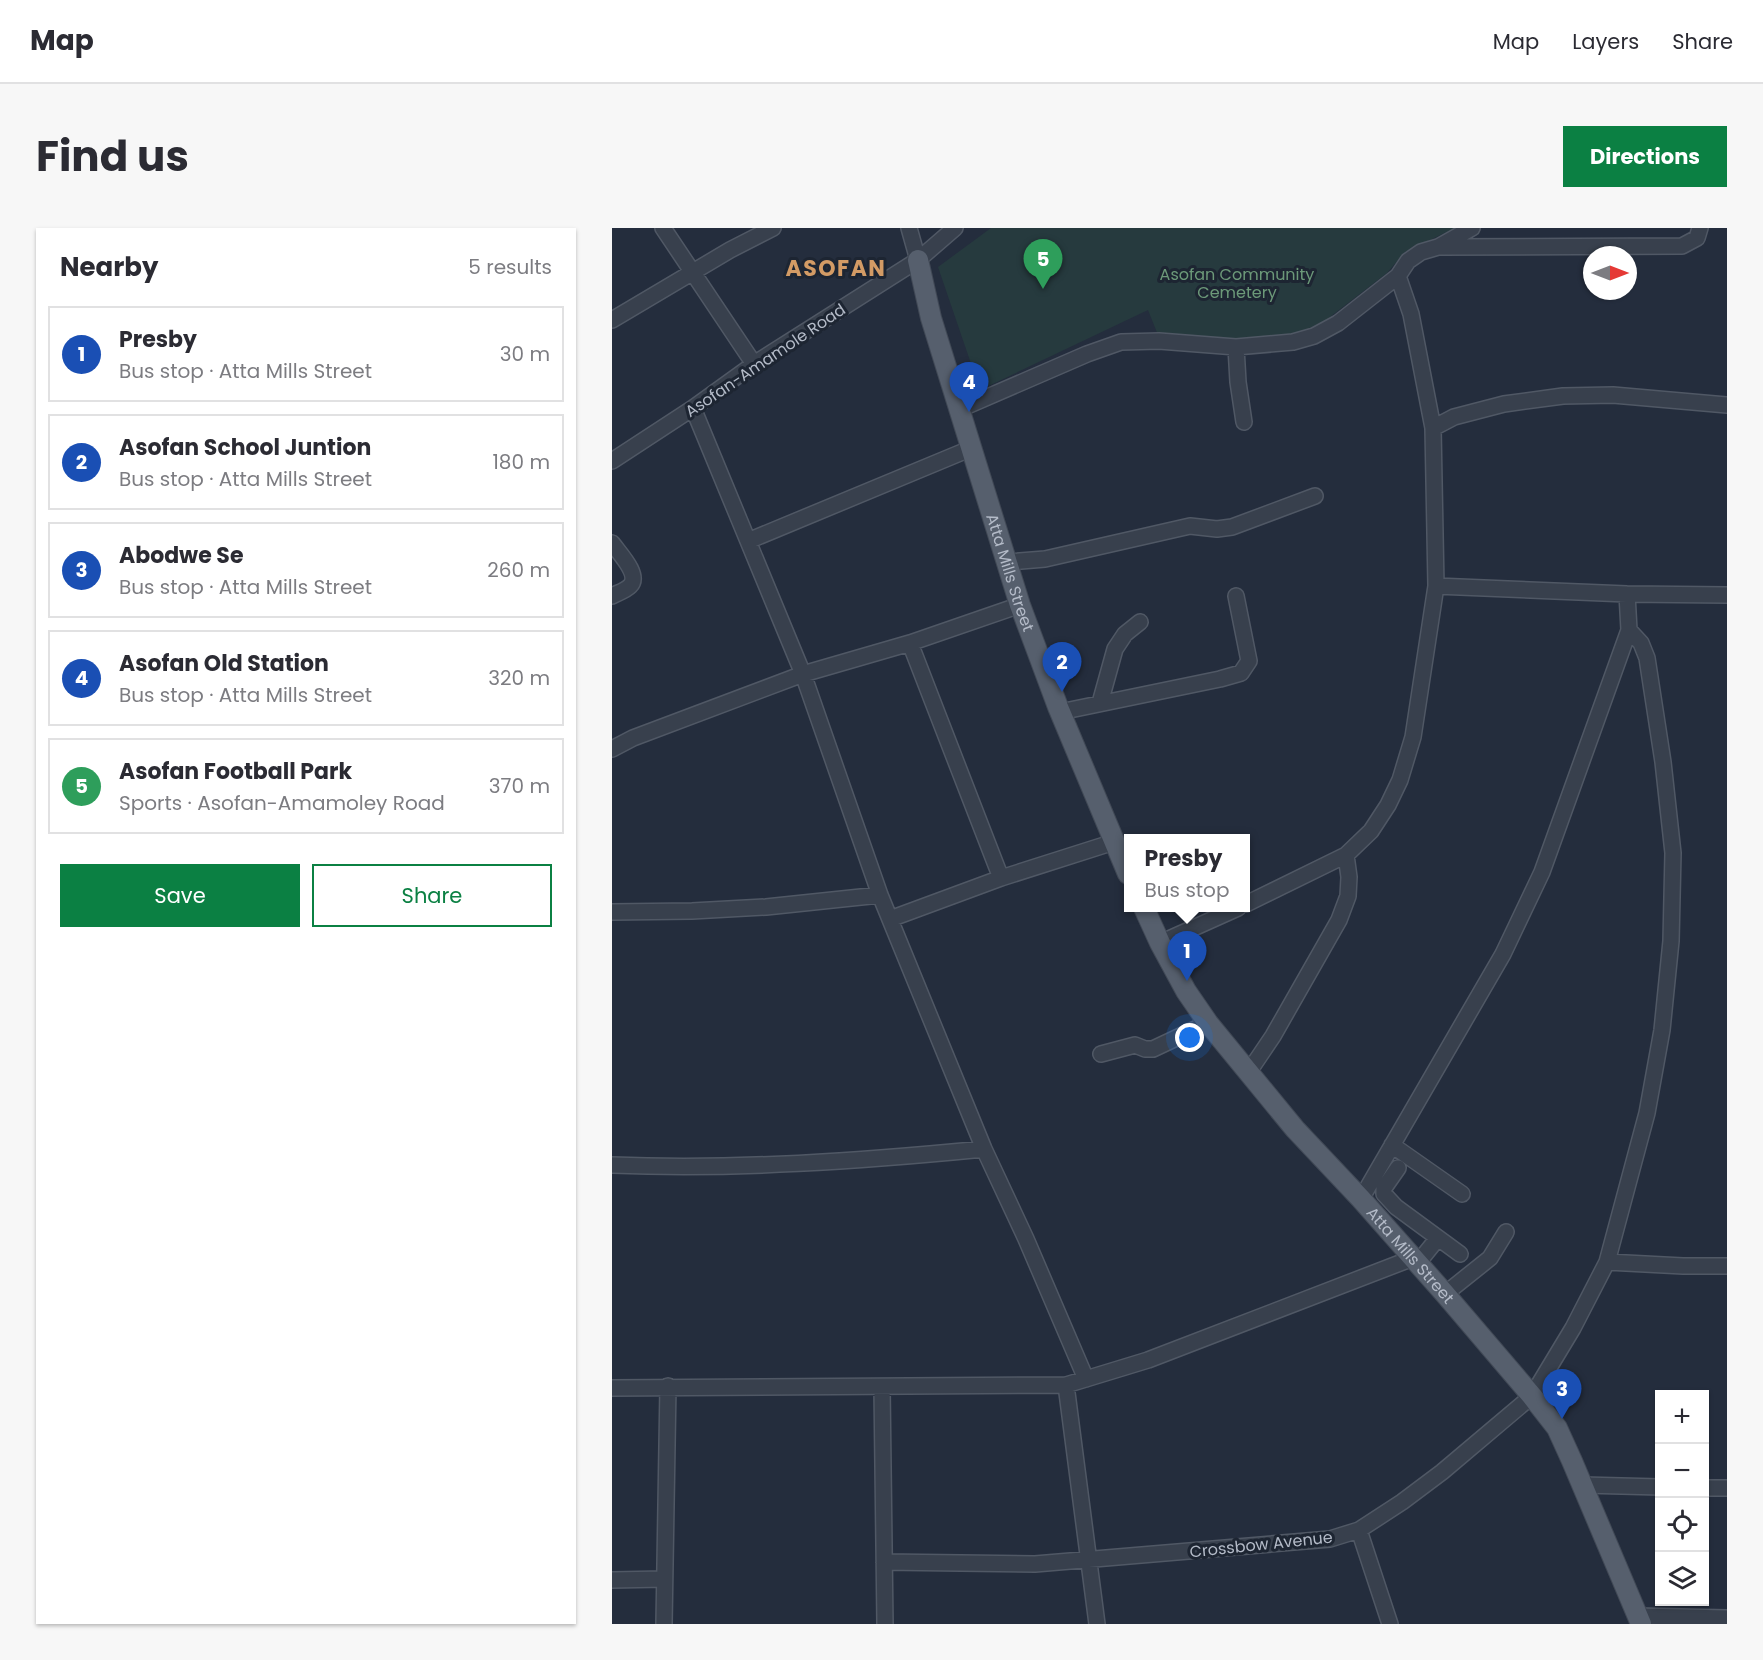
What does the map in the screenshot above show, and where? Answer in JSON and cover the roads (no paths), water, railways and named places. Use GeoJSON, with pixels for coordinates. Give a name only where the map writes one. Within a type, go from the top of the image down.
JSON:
{"type":"FeatureCollection","features":[{"type":"Feature","properties":{"kind":"main road","name":"Atta Mills Street"},"geometry":{"type":"LineString","coordinates":[[918,260],[931,318],[1020,604],[1060,712],[1124,865]]}},
{"type":"Feature","properties":{"kind":"main road","name":"Atta Mills Street"},"geometry":{"type":"LineString","coordinates":[[1146,912],[1186,991],[1208,1023],[1295,1129],[1383,1223],[1557,1428],[1639,1620]]}},
{"type":"Feature","properties":{"kind":"street"},"geometry":{"type":"LineString","coordinates":[[663,228],[754,364]]}},
{"type":"Feature","properties":{"kind":"street"},"geometry":{"type":"LineString","coordinates":[[612,320],[730,249],[773,228]]}},
{"type":"Feature","properties":{"kind":"street"},"geometry":{"type":"LineString","coordinates":[[909,228],[918,260]]}},
{"type":"Feature","properties":{"kind":"street","name":"Asofan-Amamole Road"},"geometry":{"type":"LineString","coordinates":[[612,461],[693,408],[754,364],[918,260],[955,228]]}},
{"type":"Feature","properties":{"kind":"street"},"geometry":{"type":"LineString","coordinates":[[1438,248],[1472,228]]}},
{"type":"Feature","properties":{"kind":"street"},"geometry":{"type":"LineString","coordinates":[[960,409],[1087,354],[1121,342],[1159,341],[1236,347],[1293,342],[1314,336],[1338,323],[1398,276],[1408,261],[1421,252],[1438,248],[1682,246],[1697,238],[1700,228]]}},
{"type":"Feature","properties":{"kind":"street"},"geometry":{"type":"LineString","coordinates":[[1250,902],[1346,855],[1371,831],[1388,806],[1400,780],[1413,737],[1436,586],[1433,428],[1411,314],[1398,276]]}},
{"type":"Feature","properties":{"kind":"street"},"geometry":{"type":"LineString","coordinates":[[1236,347],[1244,422]]}},
{"type":"Feature","properties":{"kind":"street"},"geometry":{"type":"LineString","coordinates":[[1433,428],[1454,417],[1504,404],[1563,396],[1613,394],[1727,405]]}},
{"type":"Feature","properties":{"kind":"street"},"geometry":{"type":"LineString","coordinates":[[693,408],[803,674],[880,896],[984,1149],[1026,1239],[1086,1379]]}},
{"type":"Feature","properties":{"kind":"street"},"geometry":{"type":"LineString","coordinates":[[748,541],[972,448]]}},
{"type":"Feature","properties":{"kind":"street"},"geometry":{"type":"LineString","coordinates":[[1008,562],[1045,559],[1190,526],[1217,529],[1232,527],[1315,496]]}},
{"type":"Feature","properties":{"kind":"street"},"geometry":{"type":"LineString","coordinates":[[612,543],[632,572],[633,580],[629,587],[612,596]]}},
{"type":"Feature","properties":{"kind":"street"},"geometry":{"type":"LineString","coordinates":[[1436,586],[1627,594],[1727,595]]}},
{"type":"Feature","properties":{"kind":"street"},"geometry":{"type":"LineString","coordinates":[[1361,1199],[1503,954],[1542,872],[1629,630],[1627,594]]}},
{"type":"Feature","properties":{"kind":"street"},"geometry":{"type":"LineString","coordinates":[[1060,712],[1241,673],[1249,661],[1236,596]]}},
{"type":"Feature","properties":{"kind":"street"},"geometry":{"type":"LineString","coordinates":[[612,749],[633,738],[803,674],[910,643],[1020,604]]}},
{"type":"Feature","properties":{"kind":"street"},"geometry":{"type":"LineString","coordinates":[[1100,703],[1115,649],[1125,634],[1140,622]]}},
{"type":"Feature","properties":{"kind":"street","name":"Crossbow Avenue"},"geometry":{"type":"LineString","coordinates":[[884,1562],[1035,1564],[1330,1539],[1359,1530],[1402,1502],[1442,1472],[1532,1396],[1573,1328],[1607,1262],[1647,1113],[1662,1030],[1671,941],[1673,853],[1663,762],[1647,658],[1641,643],[1629,630]]}},
{"type":"Feature","properties":{"kind":"street"},"geometry":{"type":"LineString","coordinates":[[910,643],[1001,878]]}},
{"type":"Feature","properties":{"kind":"street"},"geometry":{"type":"LineString","coordinates":[[890,919],[1001,878],[1114,842]]}},
{"type":"Feature","properties":{"kind":"street"},"geometry":{"type":"LineString","coordinates":[[1248,1073],[1273,1036],[1339,920],[1348,896],[1349,877],[1346,855]]}},
{"type":"Feature","properties":{"kind":"street"},"geometry":{"type":"LineString","coordinates":[[612,912],[766,908],[880,896]]}},
{"type":"Feature","properties":{"kind":"street"},"geometry":{"type":"LineString","coordinates":[[1160,943],[1229,912]]}},
{"type":"Feature","properties":{"kind":"street"},"geometry":{"type":"LineString","coordinates":[[1101,1054],[1135,1045],[1153,1049],[1208,1023]]}},
{"type":"Feature","properties":{"kind":"street"},"geometry":{"type":"LineString","coordinates":[[1392,1145],[1462,1194]]}},
{"type":"Feature","properties":{"kind":"street"},"geometry":{"type":"LineString","coordinates":[[612,1165],[763,1164],[884,1159],[984,1149]]}},
{"type":"Feature","properties":{"kind":"street"},"geometry":{"type":"LineString","coordinates":[[1398,1168],[1384,1188],[1384,1194],[1396,1207],[1460,1254]]}},
{"type":"Feature","properties":{"kind":"street"},"geometry":{"type":"LineString","coordinates":[[1383,1223],[1396,1207]]}},
{"type":"Feature","properties":{"kind":"street"},"geometry":{"type":"LineString","coordinates":[[1445,1294],[1490,1258],[1506,1232]]}},
{"type":"Feature","properties":{"kind":"street"},"geometry":{"type":"LineString","coordinates":[[612,1388],[1066,1385],[1148,1360],[1415,1261],[1438,1238]]}},
{"type":"Feature","properties":{"kind":"street"},"geometry":{"type":"LineString","coordinates":[[1607,1262],[1727,1266]]}},
{"type":"Feature","properties":{"kind":"street"},"geometry":{"type":"LineString","coordinates":[[1066,1385],[1097,1624]]}},
{"type":"Feature","properties":{"kind":"street"},"geometry":{"type":"LineString","coordinates":[[664,1624],[668,1386]]}},
{"type":"Feature","properties":{"kind":"street"},"geometry":{"type":"LineString","coordinates":[[882,1387],[885,1624]]}},
{"type":"Feature","properties":{"kind":"street"},"geometry":{"type":"LineString","coordinates":[[1583,1485],[1655,1487]]}},
{"type":"Feature","properties":{"kind":"street"},"geometry":{"type":"LineString","coordinates":[[1709,1488],[1727,1488]]}},
{"type":"Feature","properties":{"kind":"street"},"geometry":{"type":"LineString","coordinates":[[1359,1530],[1390,1624]]}},
{"type":"Feature","properties":{"kind":"street"},"geometry":{"type":"LineString","coordinates":[[612,1580],[664,1579]]}},
{"type":"Feature","properties":{"kind":"street"},"geometry":{"type":"LineString","coordinates":[[1639,1620],[1727,1618]]}},
{"type":"Feature","properties":{"kind":"place","name":"Asofan Football Park"},"geometry":{"type":"Point","coordinates":[1043,289]}},
{"type":"Feature","properties":{"kind":"place","name":"Asofan Old Station"},"geometry":{"type":"Point","coordinates":[969,412]}},
{"type":"Feature","properties":{"kind":"place","name":"Asofan School Juntion"},"geometry":{"type":"Point","coordinates":[1062,692]}},
{"type":"Feature","properties":{"kind":"place","name":"Presby"},"geometry":{"type":"Point","coordinates":[1187,981]}},
{"type":"Feature","properties":{"kind":"place","name":"Abodwe Se"},"geometry":{"type":"Point","coordinates":[1562,1419]}},
{"type":"Feature","properties":{"kind":"district","name":"ASOFAN"},"geometry":{"type":"Point","coordinates":[836,268]}},
{"type":"Feature","properties":{"kind":"park label","name":"Asofan Community Cemetery"},"geometry":{"type":"Point","coordinates":[1237,283]}}]}
